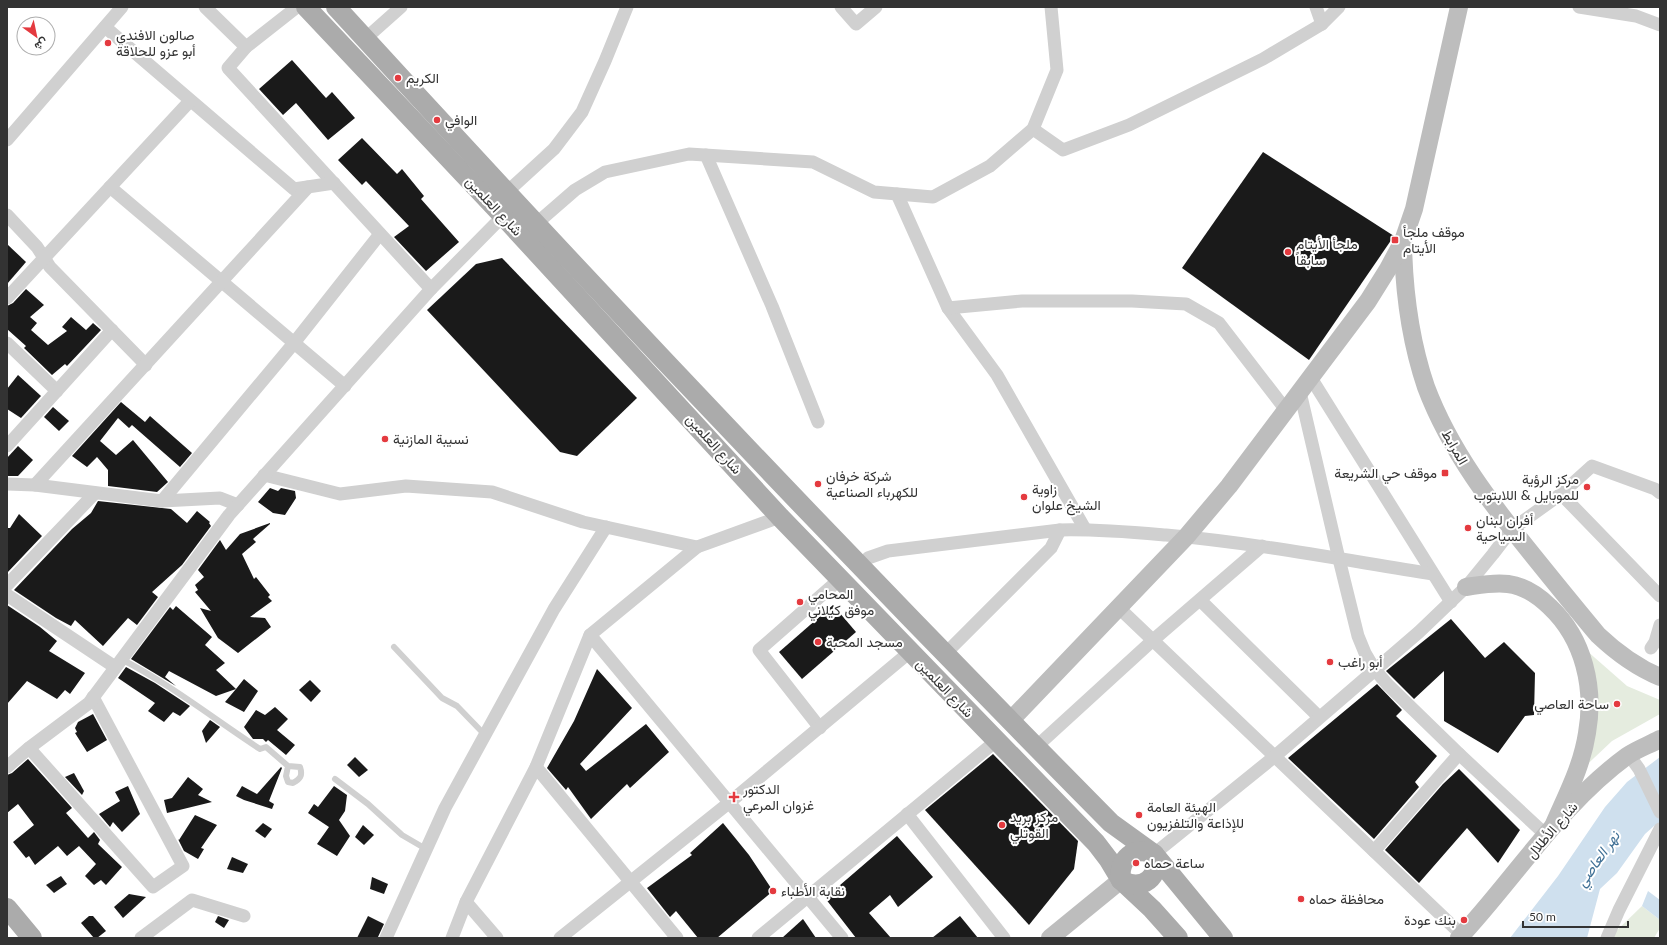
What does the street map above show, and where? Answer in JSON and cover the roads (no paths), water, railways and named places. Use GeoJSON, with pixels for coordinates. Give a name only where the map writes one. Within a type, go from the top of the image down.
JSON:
{"type":"FeatureCollection","features":[{"type":"Feature","properties":{"kind":"main road","name":"شارع العلمين"},"geometry":{"type":"LineString","coordinates":[[306,7],[503,216],[780,517],[1096,843],[1122,880],[1152,909],[1178,938]]}},
{"type":"Feature","properties":{"kind":"main road","name":"شارع العلمين"},"geometry":{"type":"LineString","coordinates":[[336,7],[507,192],[860,566],[1111,823],[1154,854],[1223,938]]}},
{"type":"Feature","properties":{"kind":"main road"},"geometry":{"type":"LineString","coordinates":[[1010,721],[1186,537],[1229,486],[1368,301],[1403,241],[1414,209],[1459,7]]}},
{"type":"Feature","properties":{"kind":"main road","name":"المرابط"},"geometry":{"type":"LineString","coordinates":[[1403,241],[1406,300],[1414,344],[1426,387],[1451,441],[1466,466],[1512,529],[1598,635],[1614,650],[1632,662],[1660,676]]}},
{"type":"Feature","properties":{"kind":"main road"},"geometry":{"type":"LineString","coordinates":[[1466,587],[1486,583],[1509,584],[1525,589],[1542,598],[1567,626],[1578,645],[1585,666],[1588,687],[1588,731],[1576,774],[1550,830]]}},
{"type":"Feature","properties":{"kind":"main road","name":"شارع الأطلال"},"geometry":{"type":"LineString","coordinates":[[1461,936],[1550,830],[1596,781],[1634,762],[1660,739]]}},
{"type":"Feature","properties":{"kind":"main road"},"geometry":{"type":"LineString","coordinates":[[1050,938],[1122,880],[1121,867],[1129,856],[1141,851],[1154,854]]}},
{"type":"Feature","properties":{"kind":"main road"},"geometry":{"type":"LineString","coordinates":[[7,908],[32,938]]}},
{"type":"Feature","properties":{"kind":"street"},"geometry":{"type":"LineString","coordinates":[[7,140],[122,7]]}},
{"type":"Feature","properties":{"kind":"street"},"geometry":{"type":"LineString","coordinates":[[205,7],[246,47]]}},
{"type":"Feature","properties":{"kind":"street"},"geometry":{"type":"LineString","coordinates":[[298,7],[246,47],[228,68],[431,289]]}},
{"type":"Feature","properties":{"kind":"street"},"geometry":{"type":"LineString","coordinates":[[365,39],[401,7]]}},
{"type":"Feature","properties":{"kind":"street"},"geometry":{"type":"LineString","coordinates":[[507,192],[554,149],[582,112],[627,7]]}},
{"type":"Feature","properties":{"kind":"street"},"geometry":{"type":"LineString","coordinates":[[841,7],[856,24],[876,7]]}},
{"type":"Feature","properties":{"kind":"street"},"geometry":{"type":"LineString","coordinates":[[537,223],[575,190],[605,172],[689,154],[813,162],[874,192],[933,197],[990,166],[1033,129],[1057,70],[1051,7]]}},
{"type":"Feature","properties":{"kind":"street"},"geometry":{"type":"LineString","coordinates":[[1316,7],[1322,24]]}},
{"type":"Feature","properties":{"kind":"street"},"geometry":{"type":"LineString","coordinates":[[1033,129],[1063,150],[1129,125],[1263,59],[1322,24],[1339,7]]}},
{"type":"Feature","properties":{"kind":"street"},"geometry":{"type":"LineString","coordinates":[[1579,7],[1636,16],[1660,25]]}},
{"type":"Feature","properties":{"kind":"street"},"geometry":{"type":"LineString","coordinates":[[105,27],[294,189],[334,183]]}},
{"type":"Feature","properties":{"kind":"street"},"geometry":{"type":"LineString","coordinates":[[7,298],[190,101]]}},
{"type":"Feature","properties":{"kind":"street"},"geometry":{"type":"LineString","coordinates":[[706,155],[772,306],[818,422]]}},
{"type":"Feature","properties":{"kind":"street"},"geometry":{"type":"LineString","coordinates":[[110,187],[345,386]]}},
{"type":"Feature","properties":{"kind":"street"},"geometry":{"type":"LineString","coordinates":[[35,486],[308,187]]}},
{"type":"Feature","properties":{"kind":"street"},"geometry":{"type":"LineString","coordinates":[[897,194],[948,308],[997,375],[1085,529]]}},
{"type":"Feature","properties":{"kind":"street"},"geometry":{"type":"LineString","coordinates":[[7,215],[37,246],[50,267],[146,365]]}},
{"type":"Feature","properties":{"kind":"street"},"geometry":{"type":"LineString","coordinates":[[7,767],[29,748],[89,703],[238,505],[431,289],[503,216]]}},
{"type":"Feature","properties":{"kind":"street"},"geometry":{"type":"LineString","coordinates":[[162,501],[294,343],[380,234]]}},
{"type":"Feature","properties":{"kind":"street"},"geometry":{"type":"LineString","coordinates":[[948,308],[1022,301],[1132,301],[1186,304],[1219,323],[1286,410]]}},
{"type":"Feature","properties":{"kind":"street"},"geometry":{"type":"LineString","coordinates":[[7,446],[112,330]]}},
{"type":"Feature","properties":{"kind":"street"},"geometry":{"type":"LineString","coordinates":[[7,343],[57,391]]}},
{"type":"Feature","properties":{"kind":"street"},"geometry":{"type":"LineString","coordinates":[[1311,378],[1451,602]]}},
{"type":"Feature","properties":{"kind":"street"},"geometry":{"type":"LineString","coordinates":[[1300,392],[1358,636],[1365,653],[1375,670],[1459,754],[1550,830]]}},
{"type":"Feature","properties":{"kind":"street"},"geometry":{"type":"LineString","coordinates":[[1154,854],[1274,757],[1420,632],[1466,587],[1494,554],[1512,529],[1561,494],[1592,466],[1658,489]]}},
{"type":"Feature","properties":{"kind":"street"},"geometry":{"type":"LineString","coordinates":[[264,475],[340,494],[406,486],[492,492],[583,522],[697,547]]}},
{"type":"Feature","properties":{"kind":"street"},"geometry":{"type":"LineString","coordinates":[[7,484],[95,492],[162,501],[220,498],[238,505]]}},
{"type":"Feature","properties":{"kind":"street"},"geometry":{"type":"LineString","coordinates":[[7,585],[95,492]]}},
{"type":"Feature","properties":{"kind":"street"},"geometry":{"type":"LineString","coordinates":[[1561,494],[1660,596]]}},
{"type":"Feature","properties":{"kind":"street"},"geometry":{"type":"LineString","coordinates":[[452,938],[466,902],[536,767],[590,635],[697,547],[780,517]]}},
{"type":"Feature","properties":{"kind":"street"},"geometry":{"type":"LineString","coordinates":[[386,938],[445,808],[554,609],[606,527]]}},
{"type":"Feature","properties":{"kind":"street"},"geometry":{"type":"LineString","coordinates":[[860,566],[868,558],[888,551],[1060,530],[1085,529],[1186,537],[1262,546],[1433,574]]}},
{"type":"Feature","properties":{"kind":"street"},"geometry":{"type":"LineString","coordinates":[[945,654],[1051,548],[1060,530]]}},
{"type":"Feature","properties":{"kind":"street"},"geometry":{"type":"LineString","coordinates":[[1036,747],[1152,641],[1262,546]]}},
{"type":"Feature","properties":{"kind":"street"},"geometry":{"type":"LineString","coordinates":[[820,728],[759,650],[840,579]]}},
{"type":"Feature","properties":{"kind":"street"},"geometry":{"type":"LineString","coordinates":[[7,595],[118,663]]}},
{"type":"Feature","properties":{"kind":"street"},"geometry":{"type":"LineString","coordinates":[[1200,600],[1319,717]]}},
{"type":"Feature","properties":{"kind":"street"},"geometry":{"type":"LineString","coordinates":[[1118,608],[1374,851],[1461,936]]}},
{"type":"Feature","properties":{"kind":"street"},"geometry":{"type":"LineString","coordinates":[[1651,648],[1655,642],[1660,625]]}},
{"type":"Feature","properties":{"kind":"street"},"geometry":{"type":"LineString","coordinates":[[590,635],[842,938]]}},
{"type":"Feature","properties":{"kind":"street"},"geometry":{"type":"LineString","coordinates":[[560,938],[730,802],[911,651]]}},
{"type":"Feature","properties":{"kind":"street"},"geometry":{"type":"LineString","coordinates":[[29,748],[153,887],[183,866],[93,697]]}},
{"type":"Feature","properties":{"kind":"street"},"geometry":{"type":"LineString","coordinates":[[758,938],[996,741]]}},
{"type":"Feature","properties":{"kind":"street"},"geometry":{"type":"LineString","coordinates":[[1374,851],[1459,754]]}},
{"type":"Feature","properties":{"kind":"street"},"geometry":{"type":"LineString","coordinates":[[1634,762],[1660,812]]}},
{"type":"Feature","properties":{"kind":"street"},"geometry":{"type":"LineString","coordinates":[[536,767],[677,938]]}},
{"type":"Feature","properties":{"kind":"street"},"geometry":{"type":"LineString","coordinates":[[907,814],[1004,938]]}},
{"type":"Feature","properties":{"kind":"street"},"geometry":{"type":"LineString","coordinates":[[1607,938],[1619,910],[1660,829]]}},
{"type":"Feature","properties":{"kind":"street"},"geometry":{"type":"LineString","coordinates":[[141,938],[192,900],[244,916]]}},
{"type":"Feature","properties":{"kind":"street"},"geometry":{"type":"LineString","coordinates":[[466,902],[497,938]]}},
{"type":"Feature","properties":{"kind":"lane"},"geometry":{"type":"LineString","coordinates":[[394,647],[442,698],[457,706],[485,735]]}},
{"type":"Feature","properties":{"kind":"lane"},"geometry":{"type":"LineString","coordinates":[[118,663],[154,678],[260,749],[266,748],[288,766]]}},
{"type":"Feature","properties":{"kind":"lane"},"geometry":{"type":"LineString","coordinates":[[335,779],[368,804],[402,835],[426,849]]}},
{"type":"Feature","properties":{"kind":"water","name":"نهر العاصي"},"geometry":{"type":"Polygon","coordinates":[[[1660,757],[1660,823],[1645,834],[1617,873],[1600,889],[1587,938],[1510,938],[1558,876],[1605,807],[1627,782],[1660,757]]]}},
{"type":"Feature","properties":{"kind":"water"},"geometry":{"type":"Polygon","coordinates":[[[1648,891],[1660,900],[1660,920],[1642,906],[1648,891]]]}},
{"type":"Feature","properties":{"kind":"place","name":"صالون الافندي أبو عزو للحلاقة"},"geometry":{"type":"Point","coordinates":[108,43]}},
{"type":"Feature","properties":{"kind":"place","name":"الكريم"},"geometry":{"type":"Point","coordinates":[398,78]}},
{"type":"Feature","properties":{"kind":"place","name":"الوافي"},"geometry":{"type":"Point","coordinates":[437,120]}},
{"type":"Feature","properties":{"kind":"place","name":"موقف ملجأ الأيتام"},"geometry":{"type":"Point","coordinates":[1395,240]}},
{"type":"Feature","properties":{"kind":"place","name":"ملجأ الأيتام سابقاً"},"geometry":{"type":"Point","coordinates":[1288,252]}},
{"type":"Feature","properties":{"kind":"place","name":"نسيبة المازنية"},"geometry":{"type":"Point","coordinates":[385,439]}},
{"type":"Feature","properties":{"kind":"place","name":"موقف حي الشريعة"},"geometry":{"type":"Point","coordinates":[1445,473]}},
{"type":"Feature","properties":{"kind":"place","name":"شركة خرفان للكهرباء الصناعية"},"geometry":{"type":"Point","coordinates":[818,484]}},
{"type":"Feature","properties":{"kind":"place","name":"مركز الرؤية للموبايل & اللابتوب"},"geometry":{"type":"Point","coordinates":[1587,487]}},
{"type":"Feature","properties":{"kind":"place","name":"زاوية الشيخ علوان"},"geometry":{"type":"Point","coordinates":[1024,497]}},
{"type":"Feature","properties":{"kind":"place","name":"أفران لبنان السياحية"},"geometry":{"type":"Point","coordinates":[1468,528]}},
{"type":"Feature","properties":{"kind":"place","name":"المحامي موفق كيلاني"},"geometry":{"type":"Point","coordinates":[800,602]}},
{"type":"Feature","properties":{"kind":"place","name":"مسجد المحبة"},"geometry":{"type":"Point","coordinates":[818,642]}},
{"type":"Feature","properties":{"kind":"place","name":"أبو راغب"},"geometry":{"type":"Point","coordinates":[1330,662]}},
{"type":"Feature","properties":{"kind":"place","name":"ساحة العاصي"},"geometry":{"type":"Point","coordinates":[1617,704]}},
{"type":"Feature","properties":{"kind":"place","name":"الدكتور غزوان المرعي"},"geometry":{"type":"Point","coordinates":[734,797]}},
{"type":"Feature","properties":{"kind":"place","name":"الهيئة العامة للإذاعة والتلفزيون"},"geometry":{"type":"Point","coordinates":[1139,815]}},
{"type":"Feature","properties":{"kind":"place","name":"مركز بريد القوتلي"},"geometry":{"type":"Point","coordinates":[1002,825]}},
{"type":"Feature","properties":{"kind":"place","name":"ساعة حماه"},"geometry":{"type":"Point","coordinates":[1136,863]}},
{"type":"Feature","properties":{"kind":"place","name":"نقابة الأطباء"},"geometry":{"type":"Point","coordinates":[773,891]}},
{"type":"Feature","properties":{"kind":"place","name":"محافظة حماه"},"geometry":{"type":"Point","coordinates":[1301,899]}},
{"type":"Feature","properties":{"kind":"place","name":"بنك عودة"},"geometry":{"type":"Point","coordinates":[1464,920]}}]}
